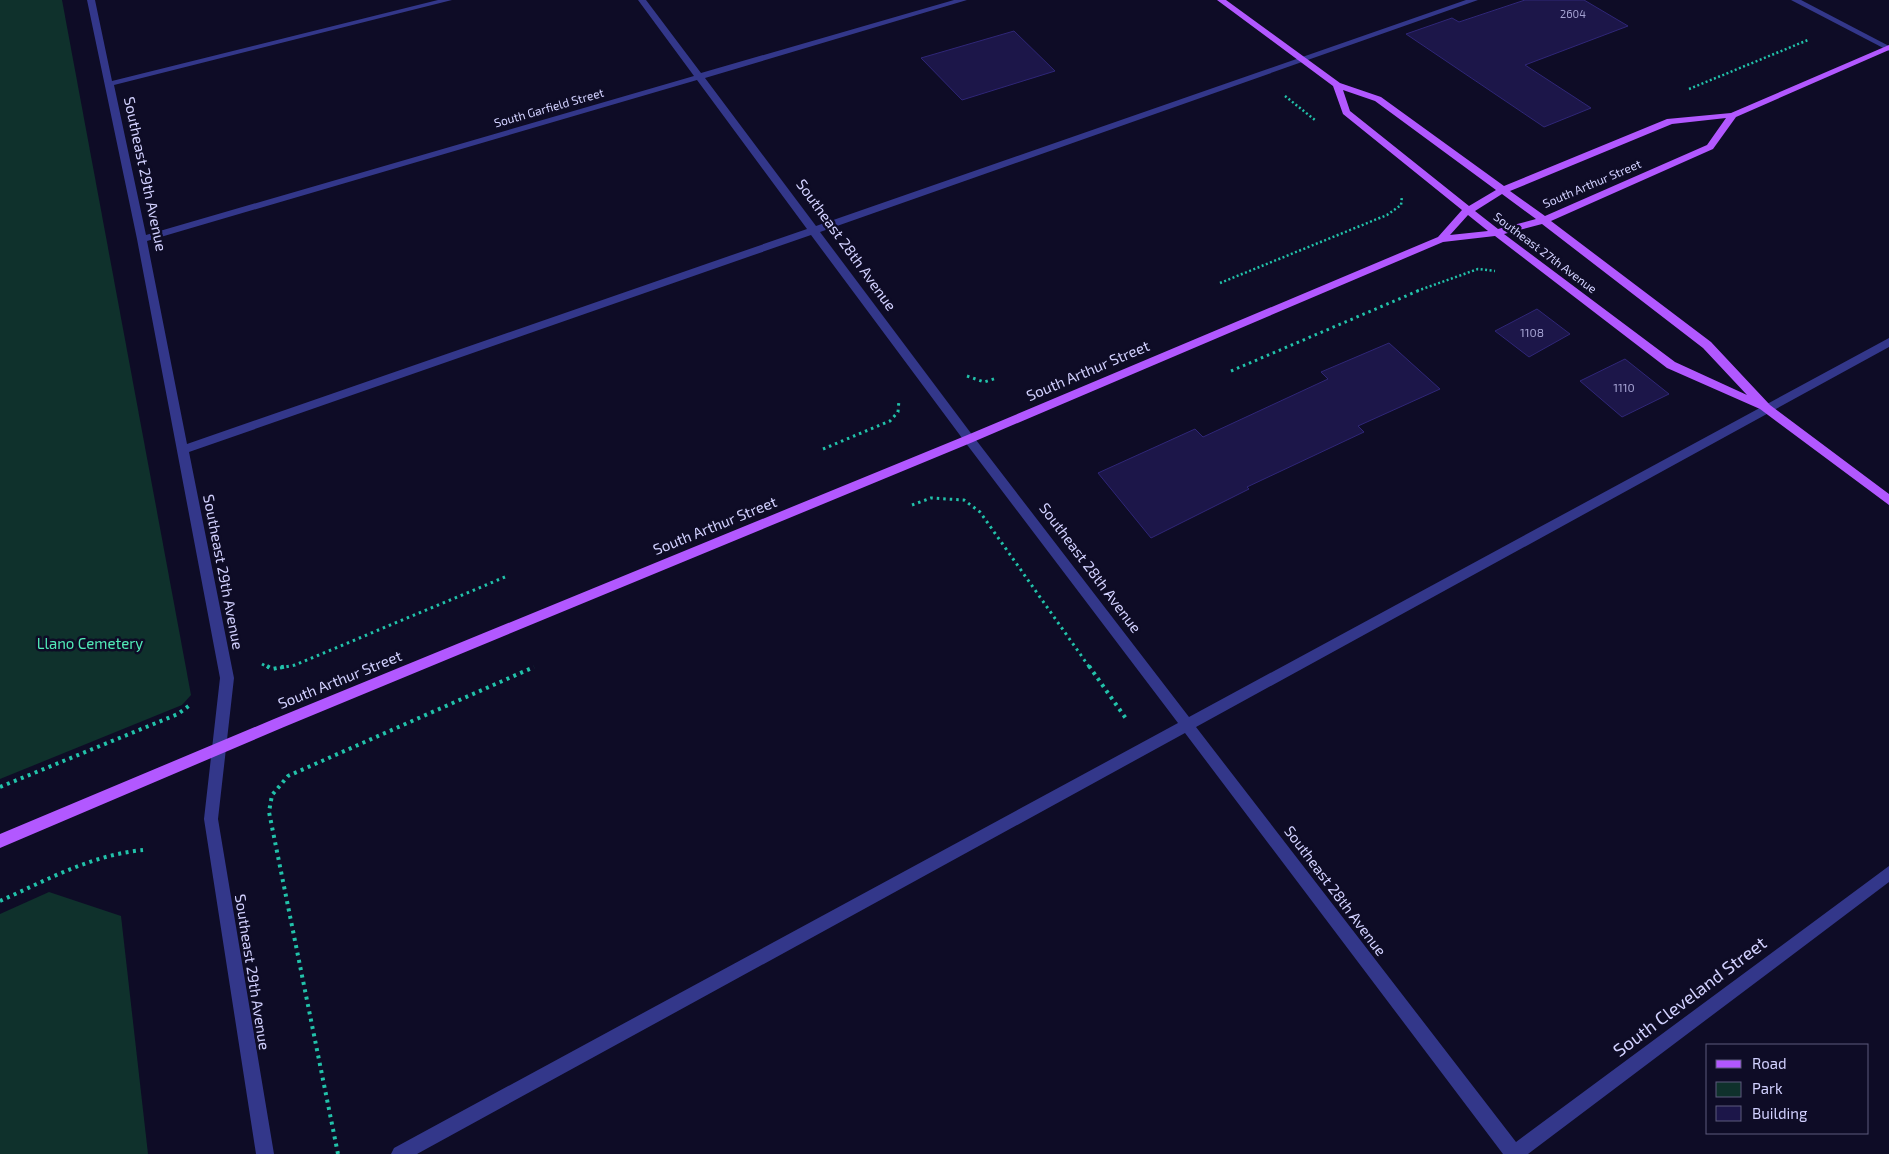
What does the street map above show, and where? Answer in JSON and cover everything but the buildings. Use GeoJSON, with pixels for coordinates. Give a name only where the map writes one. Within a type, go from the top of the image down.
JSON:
{"type":"FeatureCollection","features":[{"type":"Feature","properties":{"kind":"main road","name":"Southeast 27th Avenue"},"geometry":{"type":"LineString","coordinates":[[1221,0],[1337,85],[1378,99],[1544,220],[1707,345],[1766,408],[1889,500]]}},
{"type":"Feature","properties":{"kind":"main road","name":"South Arthur Street"},"geometry":{"type":"LineString","coordinates":[[1440,239],[1467,211],[1503,190],[1670,120],[1733,114],[1889,48]]}},
{"type":"Feature","properties":{"kind":"main road","name":"Southeast 27th Avenue"},"geometry":{"type":"LineString","coordinates":[[1337,85],[1346,112],[1467,211],[1671,365],[1766,408]]}},
{"type":"Feature","properties":{"kind":"main road","name":"South Arthur Street"},"geometry":{"type":"LineString","coordinates":[[0,841],[969,439],[1440,239],[1496,233],[1544,220],[1710,147],[1733,114]]}},
{"type":"Feature","properties":{"kind":"street","name":"Southeast 29th Avenue"},"geometry":{"type":"LineString","coordinates":[[92,0],[142,239],[227,678],[211,819],[265,1154]]}},
{"type":"Feature","properties":{"kind":"street"},"geometry":{"type":"LineString","coordinates":[[109,84],[448,0]]}},
{"type":"Feature","properties":{"kind":"street","name":"Southeast 28th Avenue"},"geometry":{"type":"LineString","coordinates":[[642,0],[701,76],[969,439],[1514,1154]]}},
{"type":"Feature","properties":{"kind":"street","name":"South Garfield Street"},"geometry":{"type":"LineString","coordinates":[[142,239],[963,0]]}},
{"type":"Feature","properties":{"kind":"street"},"geometry":{"type":"LineString","coordinates":[[183,450],[1474,0]]}},
{"type":"Feature","properties":{"kind":"street"},"geometry":{"type":"LineString","coordinates":[[1795,0],[1889,48]]}},
{"type":"Feature","properties":{"kind":"street"},"geometry":{"type":"LineString","coordinates":[[400,1154],[1889,342]]}},
{"type":"Feature","properties":{"kind":"street","name":"South Cleveland Street"},"geometry":{"type":"LineString","coordinates":[[1514,1154],[1889,873]]}},
{"type":"Feature","properties":{"kind":"path"},"geometry":{"type":"LineString","coordinates":[[1681,92],[1808,40]]}},
{"type":"Feature","properties":{"kind":"path"},"geometry":{"type":"LineString","coordinates":[[1260,75],[1321,125]]}},
{"type":"Feature","properties":{"kind":"path"},"geometry":{"type":"LineString","coordinates":[[1220,283],[1387,214],[1401,205],[1402,193]]}},
{"type":"Feature","properties":{"kind":"path"},"geometry":{"type":"LineString","coordinates":[[1231,371],[1441,281],[1478,269],[1500,272]]}},
{"type":"Feature","properties":{"kind":"path"},"geometry":{"type":"LineString","coordinates":[[967,376],[984,382],[997,378]]}},
{"type":"Feature","properties":{"kind":"path"},"geometry":{"type":"LineString","coordinates":[[823,449],[890,421],[898,412],[899,401],[896,395]]}},
{"type":"Feature","properties":{"kind":"path"},"geometry":{"type":"LineString","coordinates":[[912,505],[931,498],[964,500],[980,512],[1146,747]]}},
{"type":"Feature","properties":{"kind":"path"},"geometry":{"type":"LineString","coordinates":[[262,664],[272,669],[294,665],[505,577]]}},
{"type":"Feature","properties":{"kind":"path"},"geometry":{"type":"LineString","coordinates":[[338,1154],[269,812],[272,795],[288,776],[534,667]]}},
{"type":"Feature","properties":{"kind":"path"},"geometry":{"type":"LineString","coordinates":[[0,786],[178,714],[195,701]]}},
{"type":"Feature","properties":{"kind":"path"},"geometry":{"type":"LineString","coordinates":[[0,901],[91,861],[122,851],[143,850]]}},
{"type":"Feature","properties":{"kind":"green space","name":"Llano Cemetery"},"geometry":{"type":"Polygon","coordinates":[[[0,0],[62,0],[191,695],[182,705],[0,779],[0,0]]]}},
{"type":"Feature","properties":{"kind":"green space"},"geometry":{"type":"Polygon","coordinates":[[[49,892],[121,916],[148,1154],[0,1154],[0,914],[49,892]]]}}]}
